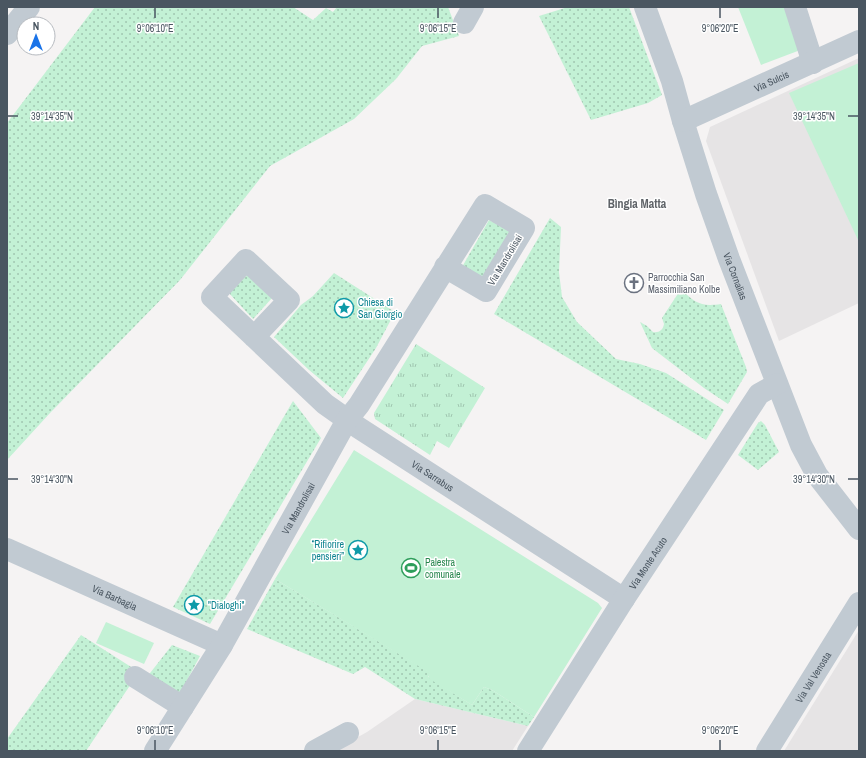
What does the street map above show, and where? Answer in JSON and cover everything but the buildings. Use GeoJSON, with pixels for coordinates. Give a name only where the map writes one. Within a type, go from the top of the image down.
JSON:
{"type":"FeatureCollection","features":[{"type":"Feature","properties":{"kind":"street"},"geometry":{"type":"LineString","coordinates":[[7,34],[29,7]]}},
{"type":"Feature","properties":{"kind":"street","name":"Via Cornalias"},"geometry":{"type":"LineString","coordinates":[[645,7],[672,81],[683,121],[719,230],[801,445],[817,475],[859,529]]}},
{"type":"Feature","properties":{"kind":"street"},"geometry":{"type":"LineString","coordinates":[[795,7],[813,63]]}},
{"type":"Feature","properties":{"kind":"street","name":"Via Sulcis"},"geometry":{"type":"LineString","coordinates":[[683,121],[859,41]]}},
{"type":"Feature","properties":{"kind":"street","name":"Via Mandrolisai"},"geometry":{"type":"LineString","coordinates":[[155,751],[222,645],[347,420],[359,405],[445,267]]}},
{"type":"Feature","properties":{"kind":"street","name":"Via Sarrabus"},"geometry":{"type":"LineString","coordinates":[[254,337],[325,404],[347,420],[624,599]]}},
{"type":"Feature","properties":{"kind":"street","name":"Via Monte Acuto"},"geometry":{"type":"LineString","coordinates":[[528,751],[624,599],[759,394],[777,384]]}},
{"type":"Feature","properties":{"kind":"street","name":"Via Barbagia"},"geometry":{"type":"LineString","coordinates":[[7,549],[222,645]]}},
{"type":"Feature","properties":{"kind":"street","name":"Via Val Venosta"},"geometry":{"type":"LineString","coordinates":[[767,751],[859,603]]}},
{"type":"Feature","properties":{"kind":"street"},"geometry":{"type":"LineString","coordinates":[[135,677],[183,707]]}},
{"type":"Feature","properties":{"kind":"street"},"geometry":{"type":"LineString","coordinates":[[315,751],[348,733]]}},
{"type":"Feature","properties":{"kind":"shaded area"},"geometry":{"type":"Polygon","coordinates":[[[859,58],[859,303],[779,341],[706,141],[710,127],[859,58]]]}},
{"type":"Feature","properties":{"kind":"shaded area"},"geometry":{"type":"Polygon","coordinates":[[[859,630],[859,751],[784,751],[859,630]]]}},
{"type":"Feature","properties":{"kind":"shaded area"},"geometry":{"type":"Polygon","coordinates":[[[415,699],[528,726],[512,751],[333,751],[367,732],[415,699]]]}},
{"type":"Feature","properties":{"kind":"green space"},"geometry":{"type":"Polygon","coordinates":[[[95,7],[293,7],[313,20],[326,8],[333,12],[337,7],[448,7],[459,36],[422,46],[396,79],[354,119],[270,166],[180,280],[50,413],[7,460],[7,123],[95,7]]]}},
{"type":"Feature","properties":{"kind":"green space"},"geometry":{"type":"Polygon","coordinates":[[[568,7],[629,7],[662,95],[648,103],[591,120],[539,16],[568,7]]]}},
{"type":"Feature","properties":{"kind":"green space"},"geometry":{"type":"Polygon","coordinates":[[[738,7],[787,7],[803,49],[761,65],[738,7]]]}},
{"type":"Feature","properties":{"kind":"green space"},"geometry":{"type":"Polygon","coordinates":[[[859,63],[859,242],[789,93],[859,63]]]}},
{"type":"Feature","properties":{"kind":"green space"},"geometry":{"type":"Polygon","coordinates":[[[550,218],[561,227],[559,272],[562,297],[577,322],[616,359],[640,364],[666,373],[724,410],[706,440],[494,314],[550,218]]]}},
{"type":"Feature","properties":{"kind":"green space"},"geometry":{"type":"Polygon","coordinates":[[[489,220],[513,233],[484,280],[462,267],[489,220]]]}},
{"type":"Feature","properties":{"kind":"green space"},"geometry":{"type":"Polygon","coordinates":[[[334,273],[395,312],[376,348],[343,398],[309,370],[274,337],[301,305],[313,296],[334,273]]]}},
{"type":"Feature","properties":{"kind":"green space"},"geometry":{"type":"Polygon","coordinates":[[[247,275],[272,298],[253,319],[229,293],[247,275]]]}},
{"type":"Feature","properties":{"kind":"green space"},"geometry":{"type":"Polygon","coordinates":[[[681,289],[690,298],[699,303],[708,305],[721,304],[747,372],[728,404],[704,388],[652,348],[640,322],[653,332],[660,331],[664,324],[662,318],[681,289]]]}},
{"type":"Feature","properties":{"kind":"green space"},"geometry":{"type":"Polygon","coordinates":[[[416,344],[485,388],[449,448],[437,441],[430,455],[375,419],[374,413],[416,344]]]}},
{"type":"Feature","properties":{"kind":"green space"},"geometry":{"type":"Polygon","coordinates":[[[293,401],[321,438],[210,624],[173,607],[293,401]]]}},
{"type":"Feature","properties":{"kind":"green space"},"geometry":{"type":"Polygon","coordinates":[[[761,421],[765,425],[779,452],[758,470],[738,455],[758,423],[761,421]]]}},
{"type":"Feature","properties":{"kind":"green space","name":"Palestra comunale"},"geometry":{"type":"Polygon","coordinates":[[[354,450],[598,603],[602,608],[534,717],[492,690],[484,687],[472,705],[428,678],[430,673],[275,579],[354,450]]]}},
{"type":"Feature","properties":{"kind":"green space"},"geometry":{"type":"Polygon","coordinates":[[[275,579],[431,673],[428,677],[472,705],[484,687],[492,690],[534,717],[528,726],[415,699],[365,667],[353,674],[247,629],[275,579]]]}},
{"type":"Feature","properties":{"kind":"green space"},"geometry":{"type":"Polygon","coordinates":[[[106,622],[154,643],[144,664],[96,643],[106,622]]]}},
{"type":"Feature","properties":{"kind":"green space"},"geometry":{"type":"Polygon","coordinates":[[[81,635],[139,672],[86,751],[7,751],[7,739],[81,635]]]}},
{"type":"Feature","properties":{"kind":"green space"},"geometry":{"type":"Polygon","coordinates":[[[172,645],[200,656],[179,695],[147,677],[172,645]]]}},
{"type":"Feature","properties":{"kind":"place","name":"Parrocchia San Massimiliano Kolbe"},"geometry":{"type":"Point","coordinates":[634,283]}},
{"type":"Feature","properties":{"kind":"place","name":"Chiesa di San Giorgio"},"geometry":{"type":"Point","coordinates":[344,308]}},
{"type":"Feature","properties":{"kind":"place","name":"“Rifiorire pensieri”"},"geometry":{"type":"Point","coordinates":[358,550]}},
{"type":"Feature","properties":{"kind":"place","name":"Palestra comunale"},"geometry":{"type":"Point","coordinates":[411,568]}},
{"type":"Feature","properties":{"kind":"place","name":"\"Dialoghi\""},"geometry":{"type":"Point","coordinates":[194,605]}},
{"type":"Feature","properties":{"kind":"district","name":"Bìngia Matta"},"geometry":{"type":"Point","coordinates":[637,204]}}]}
